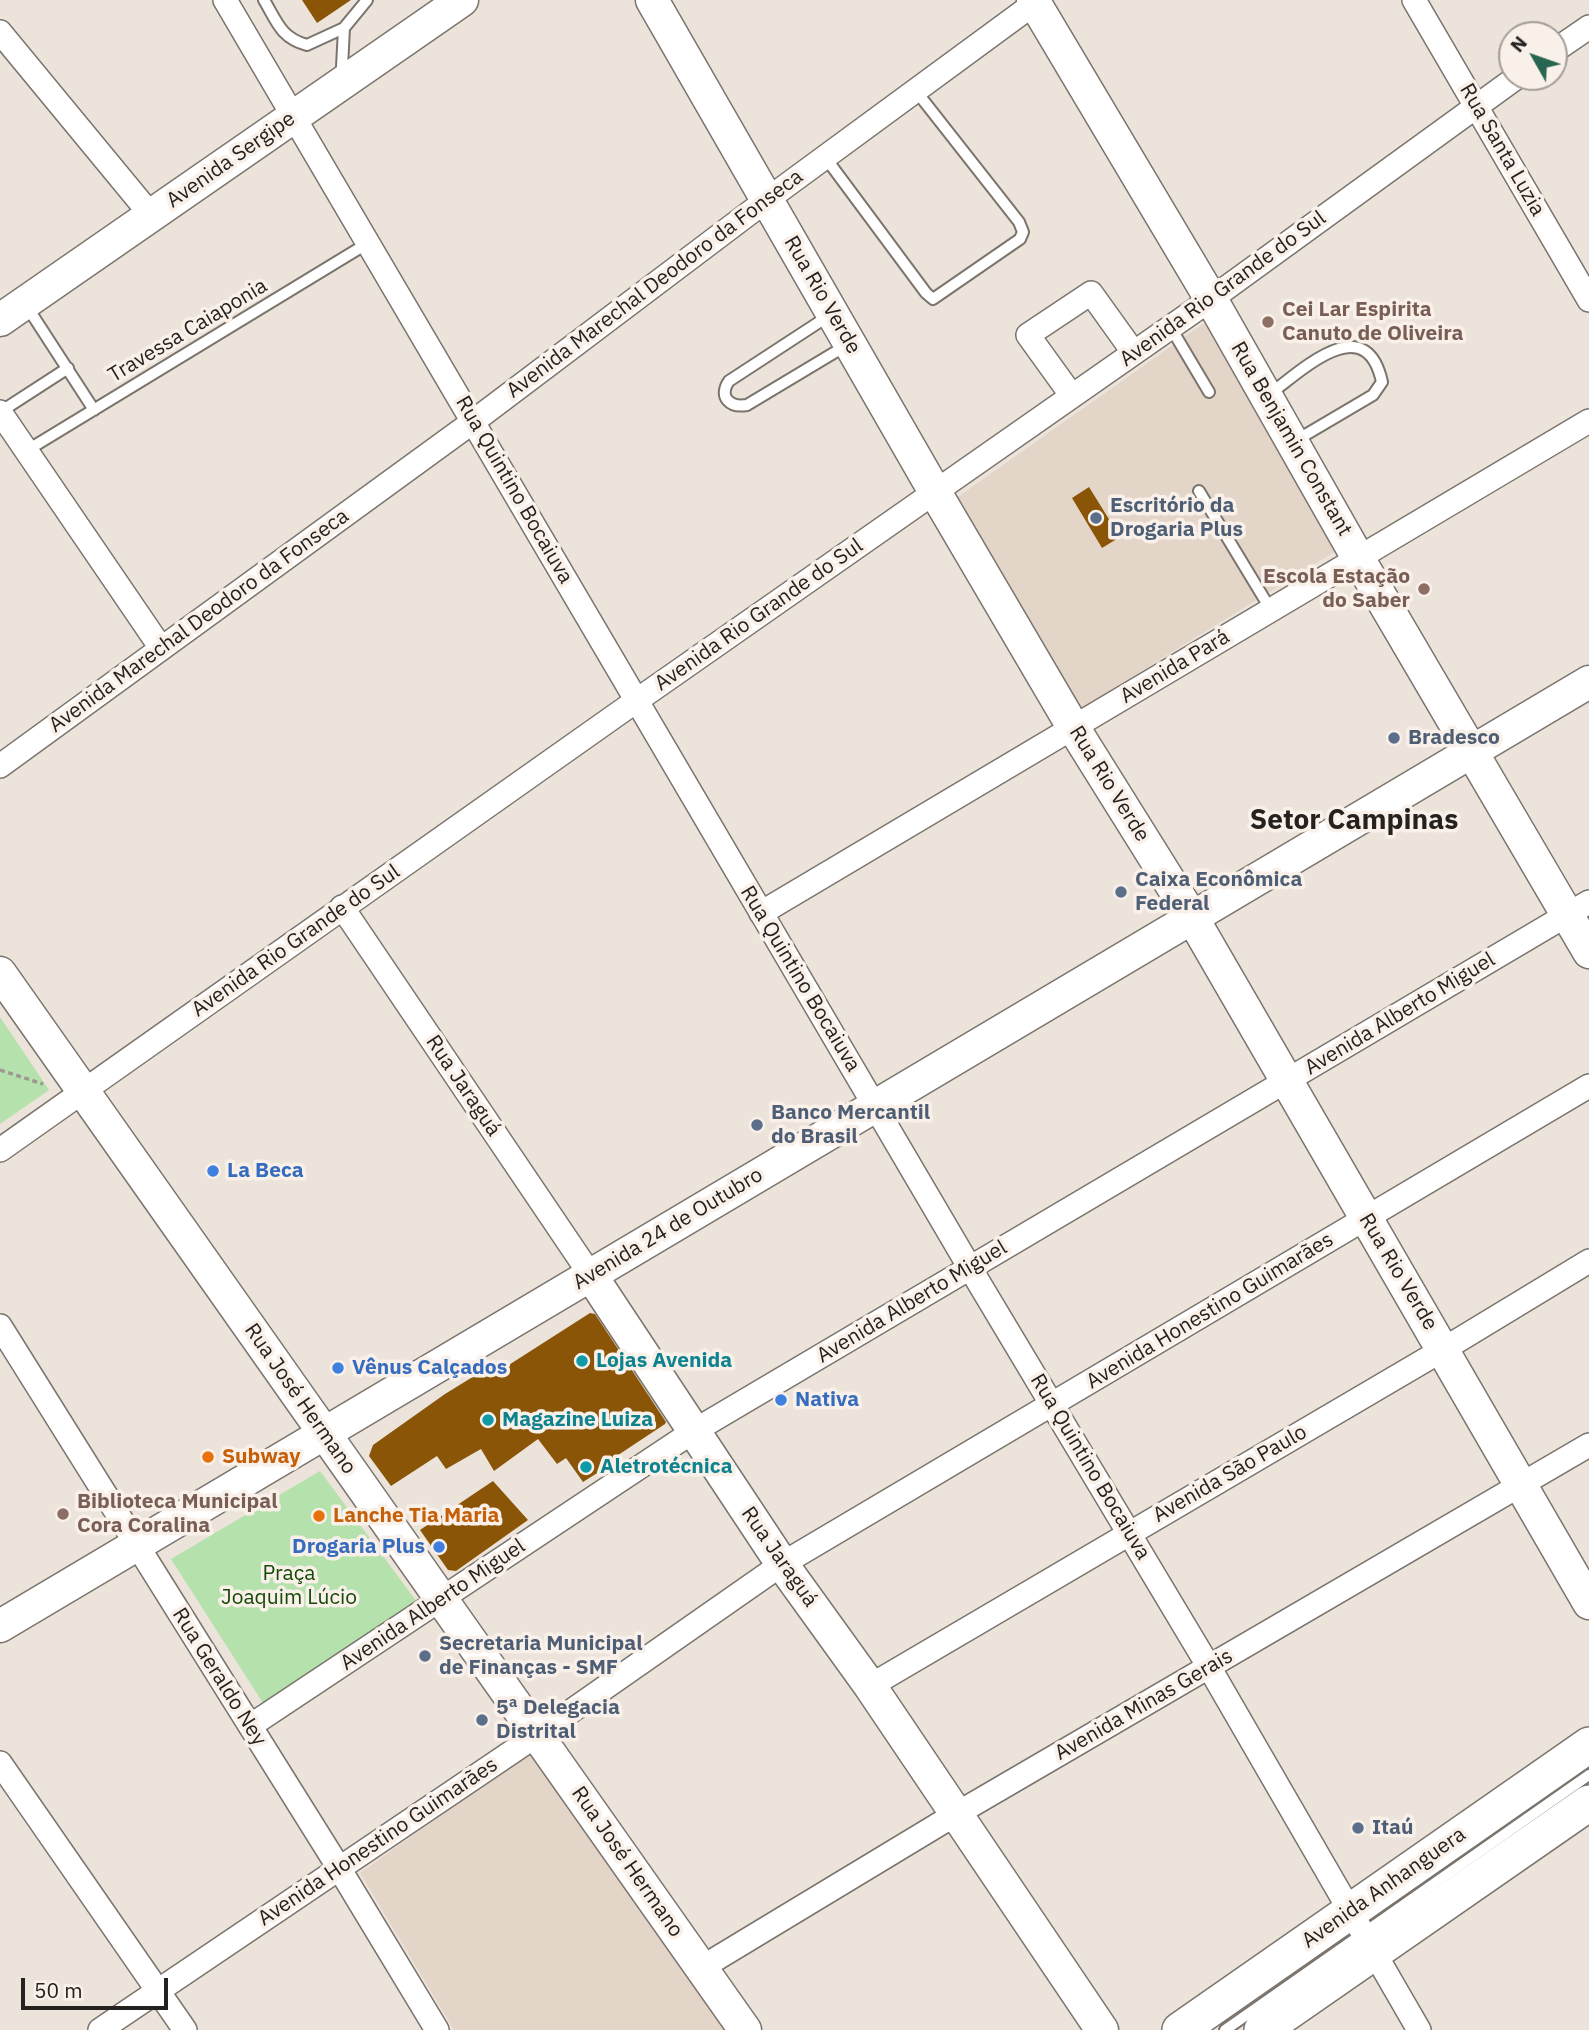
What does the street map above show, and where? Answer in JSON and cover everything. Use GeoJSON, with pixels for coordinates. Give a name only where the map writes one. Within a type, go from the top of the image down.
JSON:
{"type":"FeatureCollection","features":[{"type":"Feature","properties":{"kind":"main road","name":"Avenida Anhanguera"},"geometry":{"type":"LineString","coordinates":[[1262,2030],[1363,1932],[1589,1745]]}},
{"type":"Feature","properties":{"kind":"main road","name":"Avenida Anhanguera"},"geometry":{"type":"LineString","coordinates":[[1180,2030],[1363,1932],[1589,1803]]}},
{"type":"Feature","properties":{"kind":"street","name":"Rua Quintino Bocaiuva"},"geometry":{"type":"LineString","coordinates":[[225,0],[970,1268],[1209,1667],[1419,2030]]}},
{"type":"Feature","properties":{"kind":"street","name":"Avenida Sergipe"},"geometry":{"type":"LineString","coordinates":[[12,311],[461,0]]}},
{"type":"Feature","properties":{"kind":"street","name":"Rua Rio Verde"},"geometry":{"type":"LineString","coordinates":[[652,0],[935,492],[1073,727],[1193,919],[1589,1603]]}},
{"type":"Feature","properties":{"kind":"street","name":"Rua Santa Luzia"},"geometry":{"type":"LineString","coordinates":[[1414,0],[1589,299]]}},
{"type":"Feature","properties":{"kind":"street","name":"Avenida Marechal Deodoro da Fonseca"},"geometry":{"type":"LineString","coordinates":[[0,766],[474,421],[1035,1]]}},
{"type":"Feature","properties":{"kind":"street","name":"Rua Benjamin Constant"},"geometry":{"type":"LineString","coordinates":[[1035,1],[1211,299],[1471,750],[1578,909],[1589,952]]}},
{"type":"Feature","properties":{"kind":"street"},"geometry":{"type":"LineString","coordinates":[[1568,41],[1589,27]]}},
{"type":"Feature","properties":{"kind":"street"},"geometry":{"type":"LineString","coordinates":[[0,32],[151,215]]}},
{"type":"Feature","properties":{"kind":"street","name":"Avenida Rio Grande do Sul"},"geometry":{"type":"LineString","coordinates":[[0,1150],[342,907],[1171,328],[1498,90]]}},
{"type":"Feature","properties":{"kind":"street"},"geometry":{"type":"LineString","coordinates":[[1072,396],[1028,335],[1091,293],[1135,353]]}},
{"type":"Feature","properties":{"kind":"street"},"geometry":{"type":"LineString","coordinates":[[0,412],[162,648]]}},
{"type":"Feature","properties":{"kind":"street","name":"Avenida Pará"},"geometry":{"type":"LineString","coordinates":[[761,913],[1589,421]]}},
{"type":"Feature","properties":{"kind":"street","name":"Avenida 24 de Outubro"},"geometry":{"type":"LineString","coordinates":[[0,1626],[1589,682]]}},
{"type":"Feature","properties":{"kind":"street","name":"Rua Jaraguá"},"geometry":{"type":"LineString","coordinates":[[342,907],[782,1563],[870,1686],[1102,2030]]}},
{"type":"Feature","properties":{"kind":"street","name":"Avenida Alberto Miguel"},"geometry":{"type":"LineString","coordinates":[[250,1726],[694,1431],[1578,909]]}},
{"type":"Feature","properties":{"kind":"street","name":"Rua José Hermano"},"geometry":{"type":"LineString","coordinates":[[0,973],[746,2030]]}},
{"type":"Feature","properties":{"kind":"street","name":"Avenida Honestino Guimarães"},"geometry":{"type":"LineString","coordinates":[[100,2030],[537,1735],[782,1563],[1589,1086]]}},
{"type":"Feature","properties":{"kind":"street","name":"Avenida São Paulo"},"geometry":{"type":"LineString","coordinates":[[870,1686],[1589,1261]]}},
{"type":"Feature","properties":{"kind":"street","name":"Rua Geraldo Ney"},"geometry":{"type":"LineString","coordinates":[[0,1326],[339,1868],[437,2030]]}},
{"type":"Feature","properties":{"kind":"street","name":"Avenida Minas Gerais"},"geometry":{"type":"LineString","coordinates":[[701,1968],[956,1814],[1589,1445]]}},
{"type":"Feature","properties":{"kind":"street"},"geometry":{"type":"LineString","coordinates":[[0,1763],[185,2030]]}},
{"type":"Feature","properties":{"kind":"lane"},"geometry":{"type":"LineString","coordinates":[[264,0],[282,31],[293,41],[307,45],[344,28],[367,0]]}},
{"type":"Feature","properties":{"kind":"lane"},"geometry":{"type":"LineString","coordinates":[[344,28],[342,68],[345,80]]}},
{"type":"Feature","properties":{"kind":"lane"},"geometry":{"type":"LineString","coordinates":[[825,157],[933,299],[1020,239],[1023,232],[1019,222],[915,90]]}},
{"type":"Feature","properties":{"kind":"lane","name":"Travessa Caiaponia"},"geometry":{"type":"LineString","coordinates":[[26,451],[368,243]]}},
{"type":"Feature","properties":{"kind":"lane"},"geometry":{"type":"LineString","coordinates":[[12,311],[68,368],[94,410]]}},
{"type":"Feature","properties":{"kind":"lane"},"geometry":{"type":"LineString","coordinates":[[833,313],[729,381],[724,393],[730,404],[737,407],[747,405],[850,343]]}},
{"type":"Feature","properties":{"kind":"lane"},"geometry":{"type":"LineString","coordinates":[[1171,328],[1209,392]]}},
{"type":"Feature","properties":{"kind":"lane"},"geometry":{"type":"LineString","coordinates":[[1266,396],[1328,353],[1349,345],[1362,347],[1371,356],[1382,382],[1373,395],[1293,443]]}},
{"type":"Feature","properties":{"kind":"lane"},"geometry":{"type":"LineString","coordinates":[[0,412],[68,368]]}},
{"type":"Feature","properties":{"kind":"lane"},"geometry":{"type":"LineString","coordinates":[[1199,491],[1271,610]]}},
{"type":"Feature","properties":{"kind":"lane"},"geometry":{"type":"LineString","coordinates":[[1225,2030],[1589,1775]]}},
{"type":"Feature","properties":{"kind":"path"},"geometry":{"type":"LineString","coordinates":[[0,1070],[43,1084]]}},
{"type":"Feature","properties":{"kind":"shaded area"},"geometry":{"type":"Polygon","coordinates":[[[1210,319],[1336,551],[1081,708],[952,501],[1210,319]]]}},
{"type":"Feature","properties":{"kind":"shaded area"},"geometry":{"type":"Polygon","coordinates":[[[532,1751],[732,2030],[454,2030],[360,1873],[532,1751]]]}},
{"type":"Feature","properties":{"kind":"green space"},"geometry":{"type":"Polygon","coordinates":[[[0,1017],[49,1090],[0,1124],[0,1017]]]}},
{"type":"Feature","properties":{"kind":"green space","name":"Praça Joaquim Lúcio"},"geometry":{"type":"Polygon","coordinates":[[[320,1471],[417,1602],[263,1703],[171,1559],[320,1471]]]}},
{"type":"Feature","properties":{"kind":"building"},"geometry":{"type":"Polygon","coordinates":[[[302,0],[351,0],[317,23],[302,0]]]}},
{"type":"Feature","properties":{"kind":"building","name":"Escritório da Drogaria Plus"},"geometry":{"type":"Polygon","coordinates":[[[1089,487],[1120,537],[1102,548],[1072,498],[1089,487]]]}},
{"type":"Feature","properties":{"kind":"building"},"geometry":{"type":"Polygon","coordinates":[[[590,1313],[595,1314],[665,1424],[600,1467],[602,1470],[583,1482],[566,1458],[557,1464],[538,1439],[494,1471],[481,1449],[446,1469],[437,1456],[391,1486],[369,1456],[373,1445],[484,1370],[490,1377],[590,1313]]]}},
{"type":"Feature","properties":{"kind":"building"},"geometry":{"type":"Polygon","coordinates":[[[493,1481],[528,1520],[456,1571],[448,1570],[420,1530],[493,1481]]]}},
{"type":"Feature","properties":{"kind":"place","name":"Cei Lar Espirita Canuto de Oliveira"},"geometry":{"type":"Point","coordinates":[1268,322]}},
{"type":"Feature","properties":{"kind":"place","name":"Escritório da Drogaria Plus"},"geometry":{"type":"Point","coordinates":[1096,518]}},
{"type":"Feature","properties":{"kind":"place","name":"Escola Estação do Saber"},"geometry":{"type":"Point","coordinates":[1424,589]}},
{"type":"Feature","properties":{"kind":"place","name":"Bradesco"},"geometry":{"type":"Point","coordinates":[1394,738]}},
{"type":"Feature","properties":{"kind":"place","name":"Caixa Econômica Federal"},"geometry":{"type":"Point","coordinates":[1121,892]}},
{"type":"Feature","properties":{"kind":"place","name":"Banco Mercantil do Brasil"},"geometry":{"type":"Point","coordinates":[757,1125]}},
{"type":"Feature","properties":{"kind":"place","name":"La Beca"},"geometry":{"type":"Point","coordinates":[213,1171]}},
{"type":"Feature","properties":{"kind":"place","name":"Lojas Avenida"},"geometry":{"type":"Point","coordinates":[582,1361]}},
{"type":"Feature","properties":{"kind":"place","name":"Vênus Calçados"},"geometry":{"type":"Point","coordinates":[338,1368]}},
{"type":"Feature","properties":{"kind":"place","name":"Nativa"},"geometry":{"type":"Point","coordinates":[781,1400]}},
{"type":"Feature","properties":{"kind":"place","name":"Magazine Luiza"},"geometry":{"type":"Point","coordinates":[488,1420]}},
{"type":"Feature","properties":{"kind":"place","name":"Subway"},"geometry":{"type":"Point","coordinates":[208,1457]}},
{"type":"Feature","properties":{"kind":"place","name":"Aletrotécnica"},"geometry":{"type":"Point","coordinates":[586,1467]}},
{"type":"Feature","properties":{"kind":"place","name":"Biblioteca Municipal Cora Coralina"},"geometry":{"type":"Point","coordinates":[63,1514]}},
{"type":"Feature","properties":{"kind":"place","name":"Lanche Tia Maria"},"geometry":{"type":"Point","coordinates":[319,1516]}},
{"type":"Feature","properties":{"kind":"place","name":"Drogaria Plus"},"geometry":{"type":"Point","coordinates":[439,1547]}},
{"type":"Feature","properties":{"kind":"place","name":"Secretaria Municipal de Finanças - SMF"},"geometry":{"type":"Point","coordinates":[425,1656]}},
{"type":"Feature","properties":{"kind":"place","name":"5ª Delegacia Distrital"},"geometry":{"type":"Point","coordinates":[482,1720]}},
{"type":"Feature","properties":{"kind":"place","name":"Itaú"},"geometry":{"type":"Point","coordinates":[1358,1828]}},
{"type":"Feature","properties":{"kind":"district","name":"Setor Campinas"},"geometry":{"type":"Point","coordinates":[1354,821]}}]}
